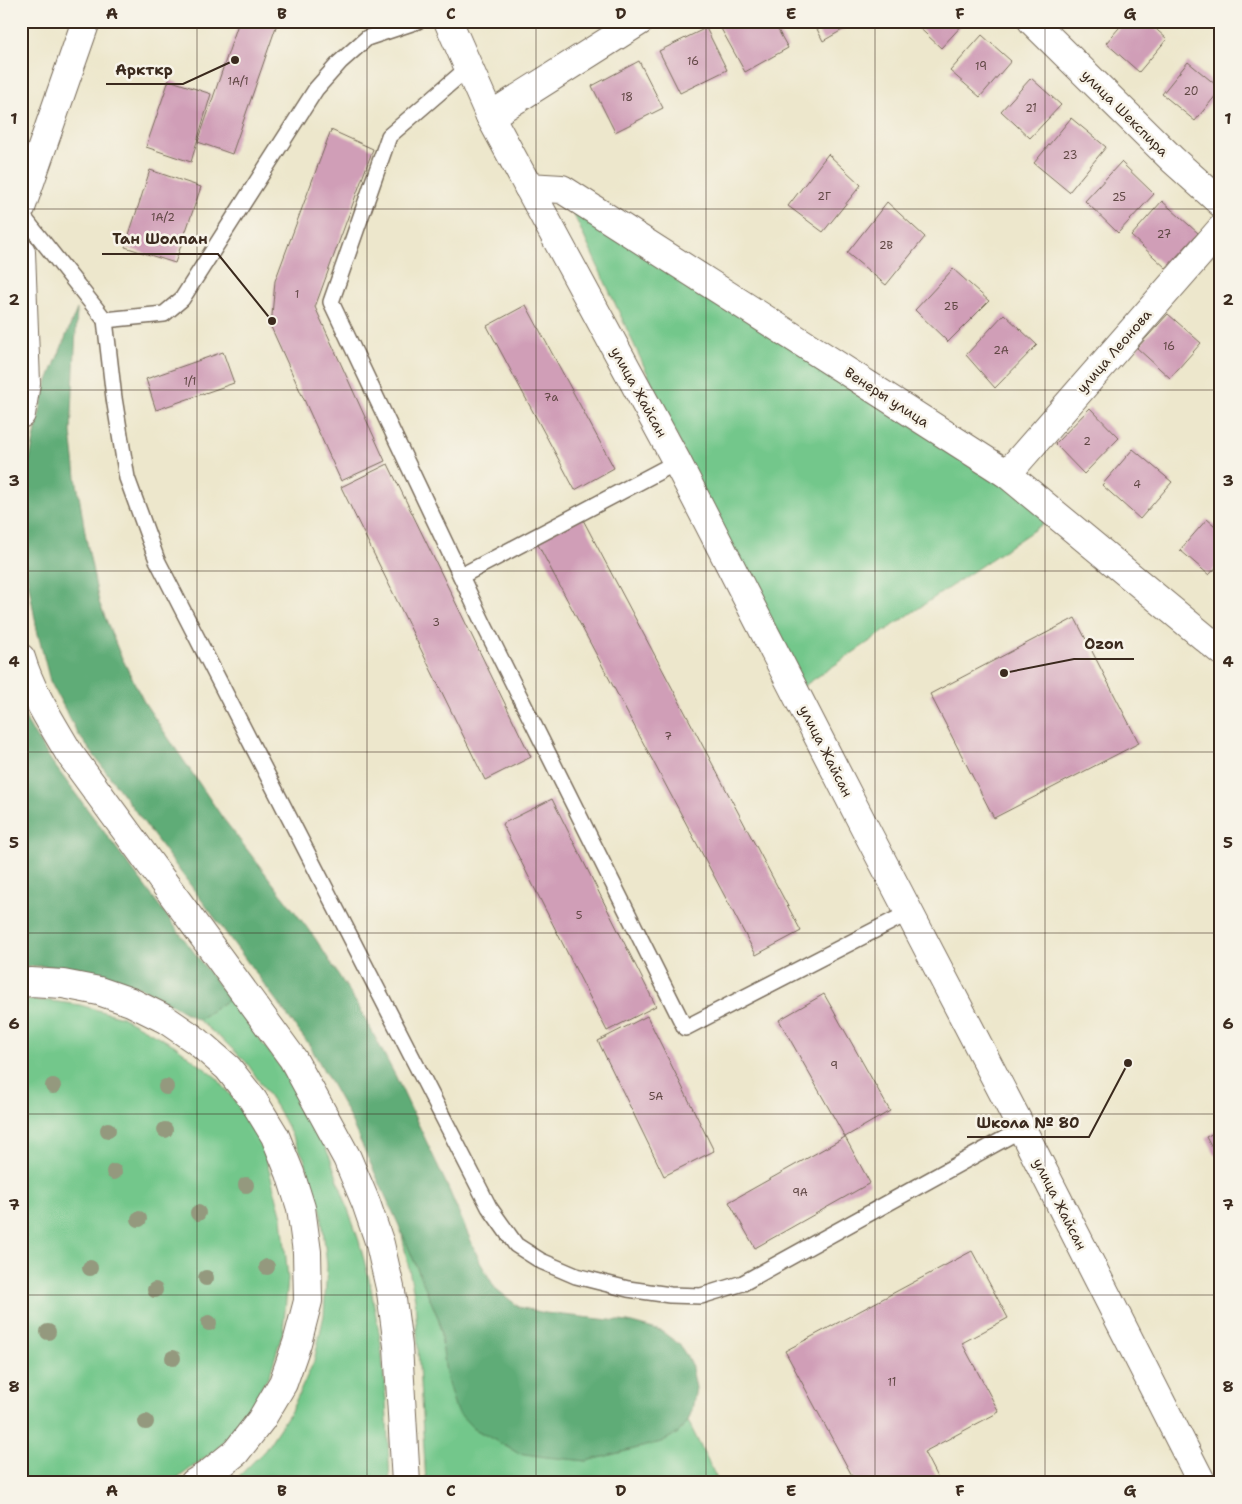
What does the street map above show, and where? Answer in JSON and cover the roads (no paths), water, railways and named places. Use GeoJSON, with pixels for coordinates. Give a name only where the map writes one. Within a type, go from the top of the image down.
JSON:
{"type":"FeatureCollection","features":[{"type":"Feature","properties":{"kind":"street"},"geometry":{"type":"LineString","coordinates":[[21,208],[86,21]]}},
{"type":"Feature","properties":{"kind":"street","name":"улица Жайсан"},"geometry":{"type":"LineString","coordinates":[[448,21],[490,116],[678,462],[1202,1483]]}},
{"type":"Feature","properties":{"kind":"street"},"geometry":{"type":"LineString","coordinates":[[490,116],[640,21]]}},
{"type":"Feature","properties":{"kind":"street","name":"улица Шекспира"},"geometry":{"type":"LineString","coordinates":[[1032,21],[1173,160],[1221,203]]}},
{"type":"Feature","properties":{"kind":"street","name":"Венеры улица"},"geometry":{"type":"LineString","coordinates":[[528,187],[562,189],[1007,474],[1221,652]]}},
{"type":"Feature","properties":{"kind":"street","name":"улица Леонова"},"geometry":{"type":"LineString","coordinates":[[1007,474],[1221,229]]}},
{"type":"Feature","properties":{"kind":"street"},"geometry":{"type":"LineString","coordinates":[[21,252],[26,383],[21,414]]}},
{"type":"Feature","properties":{"kind":"street"},"geometry":{"type":"LineString","coordinates":[[21,658],[44,710],[69,753],[293,1059],[346,1158],[366,1203],[380,1244],[391,1292],[398,1346],[406,1483]]}},
{"type":"Feature","properties":{"kind":"street"},"geometry":{"type":"LineString","coordinates":[[21,983],[63,984],[99,991],[131,1002],[165,1019],[197,1041],[228,1068],[254,1100],[275,1136],[290,1173],[301,1208],[307,1252],[308,1301],[297,1343],[282,1382],[261,1420],[236,1452],[194,1483]]}},
{"type":"Feature","properties":{"kind":"lane"},"geometry":{"type":"LineString","coordinates":[[105,320],[164,314],[182,300],[316,90],[340,62],[367,38],[418,21]]}},
{"type":"Feature","properties":{"kind":"lane"},"geometry":{"type":"LineString","coordinates":[[469,67],[389,136],[331,302],[461,576],[685,1028],[910,912]]}},
{"type":"Feature","properties":{"kind":"lane"},"geometry":{"type":"LineString","coordinates":[[21,214],[105,320],[114,398],[127,478],[157,560],[489,1208],[516,1245],[541,1262],[576,1276],[628,1289],[670,1295],[701,1296],[743,1283],[1022,1129]]}},
{"type":"Feature","properties":{"kind":"lane"},"geometry":{"type":"LineString","coordinates":[[461,576],[678,462]]}},
{"type":"Feature","properties":{"kind":"place","name":"Аркткр"},"geometry":{"type":"Point","coordinates":[235,60]}},
{"type":"Feature","properties":{"kind":"place","name":"Тан Шолпан"},"geometry":{"type":"Point","coordinates":[272,321]}},
{"type":"Feature","properties":{"kind":"place","name":"Ozon"},"geometry":{"type":"Point","coordinates":[1004,673]}},
{"type":"Feature","properties":{"kind":"place","name":"Школа № 80"},"geometry":{"type":"Point","coordinates":[1128,1063]}}]}
